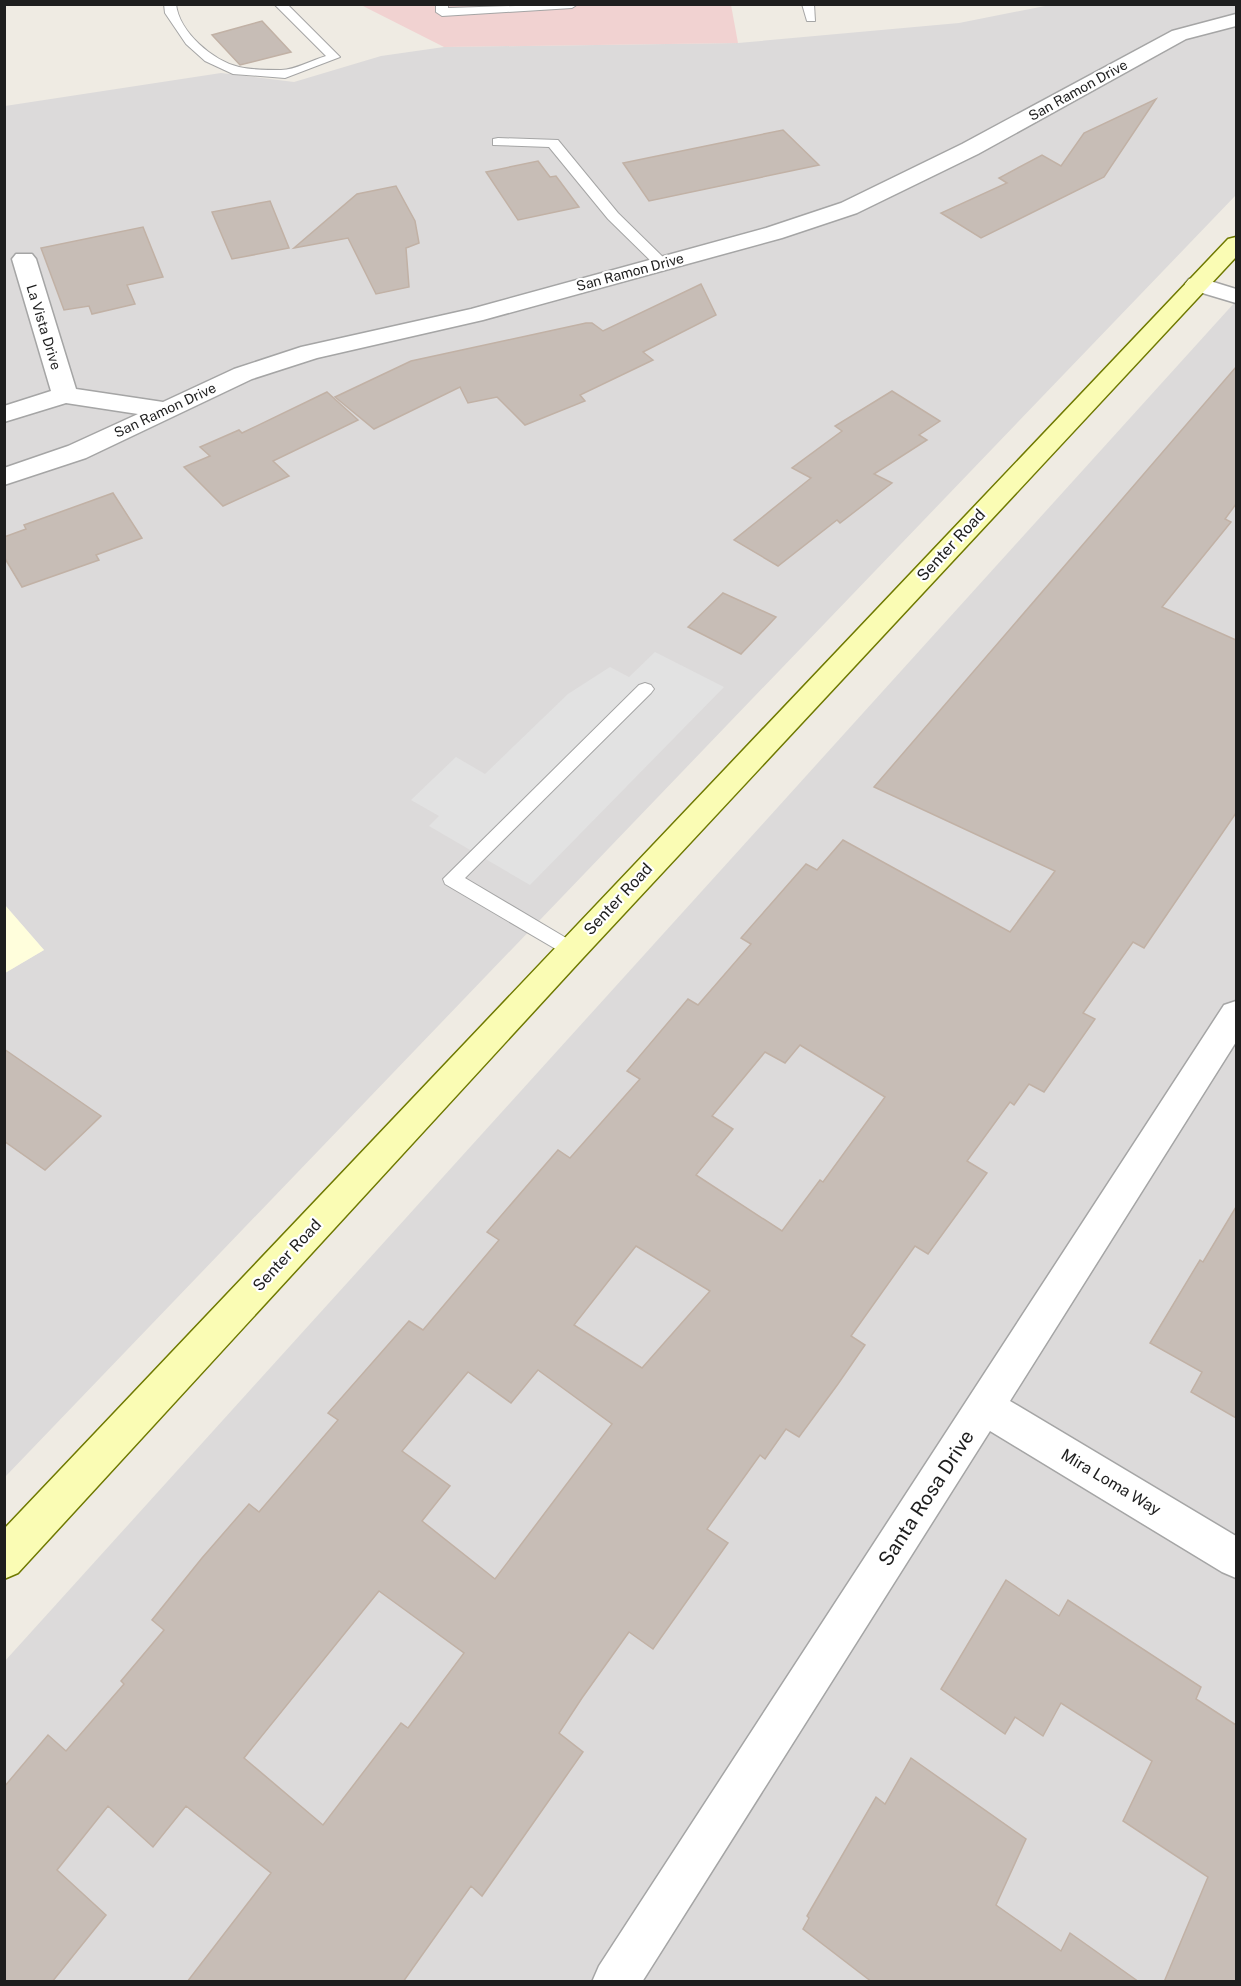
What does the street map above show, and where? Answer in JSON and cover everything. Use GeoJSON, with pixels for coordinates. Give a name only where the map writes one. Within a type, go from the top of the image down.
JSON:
{"type":"FeatureCollection","features":[{"type":"Feature","properties":{"kind":"main road","name":"Senter Road"},"geometry":{"type":"LineString","coordinates":[[4,1559],[571,950],[1236,244]]}},
{"type":"Feature","properties":{"kind":"street","name":"San Ramon Drive"},"geometry":{"type":"LineString","coordinates":[[4,477],[76,452],[243,374],[310,352],[475,315],[774,233],[849,208],[970,149],[1179,34],[1236,20]]}},
{"type":"Feature","properties":{"kind":"street","name":"La Vista Drive"},"geometry":{"type":"LineString","coordinates":[[24,259],[65,395]]}},
{"type":"Feature","properties":{"kind":"street"},"geometry":{"type":"LineString","coordinates":[[1197,284],[1236,296]]}},
{"type":"Feature","properties":{"kind":"street"},"geometry":{"type":"LineString","coordinates":[[4,414],[65,395],[165,410]]}},
{"type":"Feature","properties":{"kind":"street","name":"Santa Rosa Drive"},"geometry":{"type":"LineString","coordinates":[[615,1982],[1236,1015]]}},
{"type":"Feature","properties":{"kind":"street","name":"Mira Loma Way"},"geometry":{"type":"LineString","coordinates":[[985,1407],[1236,1558]]}},
{"type":"Feature","properties":{"kind":"lane"},"geometry":{"type":"LineString","coordinates":[[170,4],[171,13],[190,41],[209,58],[237,71],[285,74],[334,57],[280,4]]}},
{"type":"Feature","properties":{"kind":"lane"},"geometry":{"type":"LineString","coordinates":[[442,4],[442,12],[572,4]]}},
{"type":"Feature","properties":{"kind":"lane"},"geometry":{"type":"LineString","coordinates":[[808,4],[811,18]]}},
{"type":"Feature","properties":{"kind":"lane"},"geometry":{"type":"LineString","coordinates":[[498,142],[553,143],[614,216],[662,264]]}},
{"type":"Feature","properties":{"kind":"lane"},"geometry":{"type":"LineString","coordinates":[[571,950],[452,879],[645,689]]}},
{"type":"Feature","properties":{"kind":"shaded area"},"geometry":{"type":"Polygon","coordinates":[[[361,5],[731,5],[738,43],[444,47],[361,5]]]}},
{"type":"Feature","properties":{"kind":"shaded area"},"geometry":{"type":"Polygon","coordinates":[[[1050,5],[1236,5],[1236,195],[5,1477],[5,973],[44,950],[4,904],[5,106],[221,73],[294,82],[381,56],[444,47],[738,43],[959,23],[1050,5]]]}},
{"type":"Feature","properties":{"kind":"shaded area"},"geometry":{"type":"Polygon","coordinates":[[[1236,301],[1236,1981],[5,1981],[4,1662],[1236,301]]]}},
{"type":"Feature","properties":{"kind":"shaded area"},"geometry":{"type":"Polygon","coordinates":[[[655,652],[724,687],[530,885],[429,826],[439,816],[411,800],[456,757],[485,774],[568,694],[610,667],[629,677],[655,652]]]}},
{"type":"Feature","properties":{"kind":"shaded area"},"geometry":{"type":"Polygon","coordinates":[[[4,904],[44,950],[5,973],[4,973],[4,904]]]}},
{"type":"Feature","properties":{"kind":"building"},"geometry":{"type":"Polygon","coordinates":[[[262,21],[291,52],[240,65],[212,35],[262,21]]]}},
{"type":"Feature","properties":{"kind":"building"},"geometry":{"type":"Polygon","coordinates":[[[1156,99],[1104,177],[981,238],[941,213],[1007,183],[999,178],[1042,155],[1061,166],[1084,133],[1156,99]]]}},
{"type":"Feature","properties":{"kind":"building"},"geometry":{"type":"Polygon","coordinates":[[[783,130],[819,165],[649,201],[623,163],[783,130]]]}},
{"type":"Feature","properties":{"kind":"building"},"geometry":{"type":"Polygon","coordinates":[[[538,161],[550,177],[556,176],[579,207],[518,220],[486,172],[538,161]]]}},
{"type":"Feature","properties":{"kind":"building"},"geometry":{"type":"Polygon","coordinates":[[[396,186],[415,221],[419,243],[406,248],[409,287],[376,294],[348,238],[294,248],[357,194],[396,186]]]}},
{"type":"Feature","properties":{"kind":"building"},"geometry":{"type":"Polygon","coordinates":[[[270,201],[289,248],[232,259],[212,212],[270,201]]]}},
{"type":"Feature","properties":{"kind":"building"},"geometry":{"type":"Polygon","coordinates":[[[143,227],[163,277],[127,285],[135,304],[92,314],[89,306],[64,310],[41,248],[143,227]]]}},
{"type":"Feature","properties":{"kind":"building"},"geometry":{"type":"Polygon","coordinates":[[[701,284],[716,315],[643,352],[653,360],[580,395],[585,401],[525,425],[497,397],[468,403],[460,387],[374,429],[335,397],[411,361],[586,323],[592,323],[603,331],[701,284]]]}},
{"type":"Feature","properties":{"kind":"building"},"geometry":{"type":"Polygon","coordinates":[[[1236,367],[1236,504],[1225,519],[1231,522],[1162,607],[1236,640],[1236,813],[1144,948],[1133,942],[1083,1013],[1095,1019],[1044,1092],[1029,1084],[1014,1105],[1010,1102],[967,1161],[987,1173],[928,1254],[915,1246],[851,1336],[865,1345],[799,1437],[786,1429],[765,1459],[760,1455],[707,1529],[728,1543],[653,1649],[629,1632],[582,1698],[559,1733],[583,1752],[482,1896],[471,1886],[403,1982],[187,1982],[271,1873],[186,1806],[153,1847],[108,1806],[57,1870],[106,1915],[52,1982],[4,1982],[4,1787],[48,1735],[66,1751],[124,1684],[121,1681],[164,1630],[152,1620],[202,1558],[249,1504],[259,1512],[338,1420],[328,1413],[409,1321],[423,1330],[499,1240],[487,1232],[558,1150],[570,1158],[640,1079],[627,1071],[688,999],[698,1005],[751,944],[741,938],[806,864],[817,870],[843,840],[1010,932],[1055,871],[874,787],[1236,367]],[[800,1045],[785,1063],[765,1052],[712,1116],[733,1129],[696,1175],[782,1231],[820,1180],[823,1182],[885,1097],[800,1045]],[[636,1246],[574,1325],[642,1368],[710,1291],[636,1246]],[[538,1370],[511,1403],[468,1372],[402,1451],[450,1486],[422,1521],[495,1579],[612,1424],[538,1370]],[[379,1591],[244,1758],[323,1825],[401,1723],[408,1728],[464,1653],[379,1591]]]}},
{"type":"Feature","properties":{"kind":"building"},"geometry":{"type":"Polygon","coordinates":[[[892,391],[940,421],[919,435],[927,440],[874,474],[892,483],[840,523],[837,520],[778,566],[734,540],[811,478],[792,468],[842,431],[835,426],[892,391]]]}},
{"type":"Feature","properties":{"kind":"building"},"geometry":{"type":"Polygon","coordinates":[[[327,392],[358,420],[273,461],[289,476],[223,506],[184,467],[210,456],[200,447],[239,430],[242,433],[327,392]]]}},
{"type":"Feature","properties":{"kind":"building"},"geometry":{"type":"Polygon","coordinates":[[[113,493],[142,538],[96,555],[99,560],[22,587],[4,557],[4,537],[26,529],[24,525],[113,493]]]}},
{"type":"Feature","properties":{"kind":"building"},"geometry":{"type":"Polygon","coordinates":[[[723,593],[776,617],[741,654],[688,627],[723,593]]]}},
{"type":"Feature","properties":{"kind":"building"},"geometry":{"type":"Polygon","coordinates":[[[4,1049],[101,1116],[45,1170],[4,1141],[4,1049]]]}},
{"type":"Feature","properties":{"kind":"building"},"geometry":{"type":"Polygon","coordinates":[[[1236,1207],[1236,1418],[1191,1392],[1202,1372],[1150,1343],[1200,1260],[1203,1262],[1236,1207]]]}},
{"type":"Feature","properties":{"kind":"building"},"geometry":{"type":"Polygon","coordinates":[[[1006,1580],[1059,1616],[1068,1600],[1201,1687],[1196,1699],[1236,1725],[1236,1982],[1164,1982],[1208,1877],[1123,1821],[1152,1761],[1061,1703],[1043,1736],[1015,1717],[1005,1734],[941,1689],[1006,1580]]]}},
{"type":"Feature","properties":{"kind":"building"},"geometry":{"type":"Polygon","coordinates":[[[911,1758],[1026,1839],[996,1905],[1061,1951],[1070,1933],[1139,1982],[872,1982],[803,1929],[809,1918],[807,1916],[876,1797],[885,1804],[911,1758]]]}}]}
